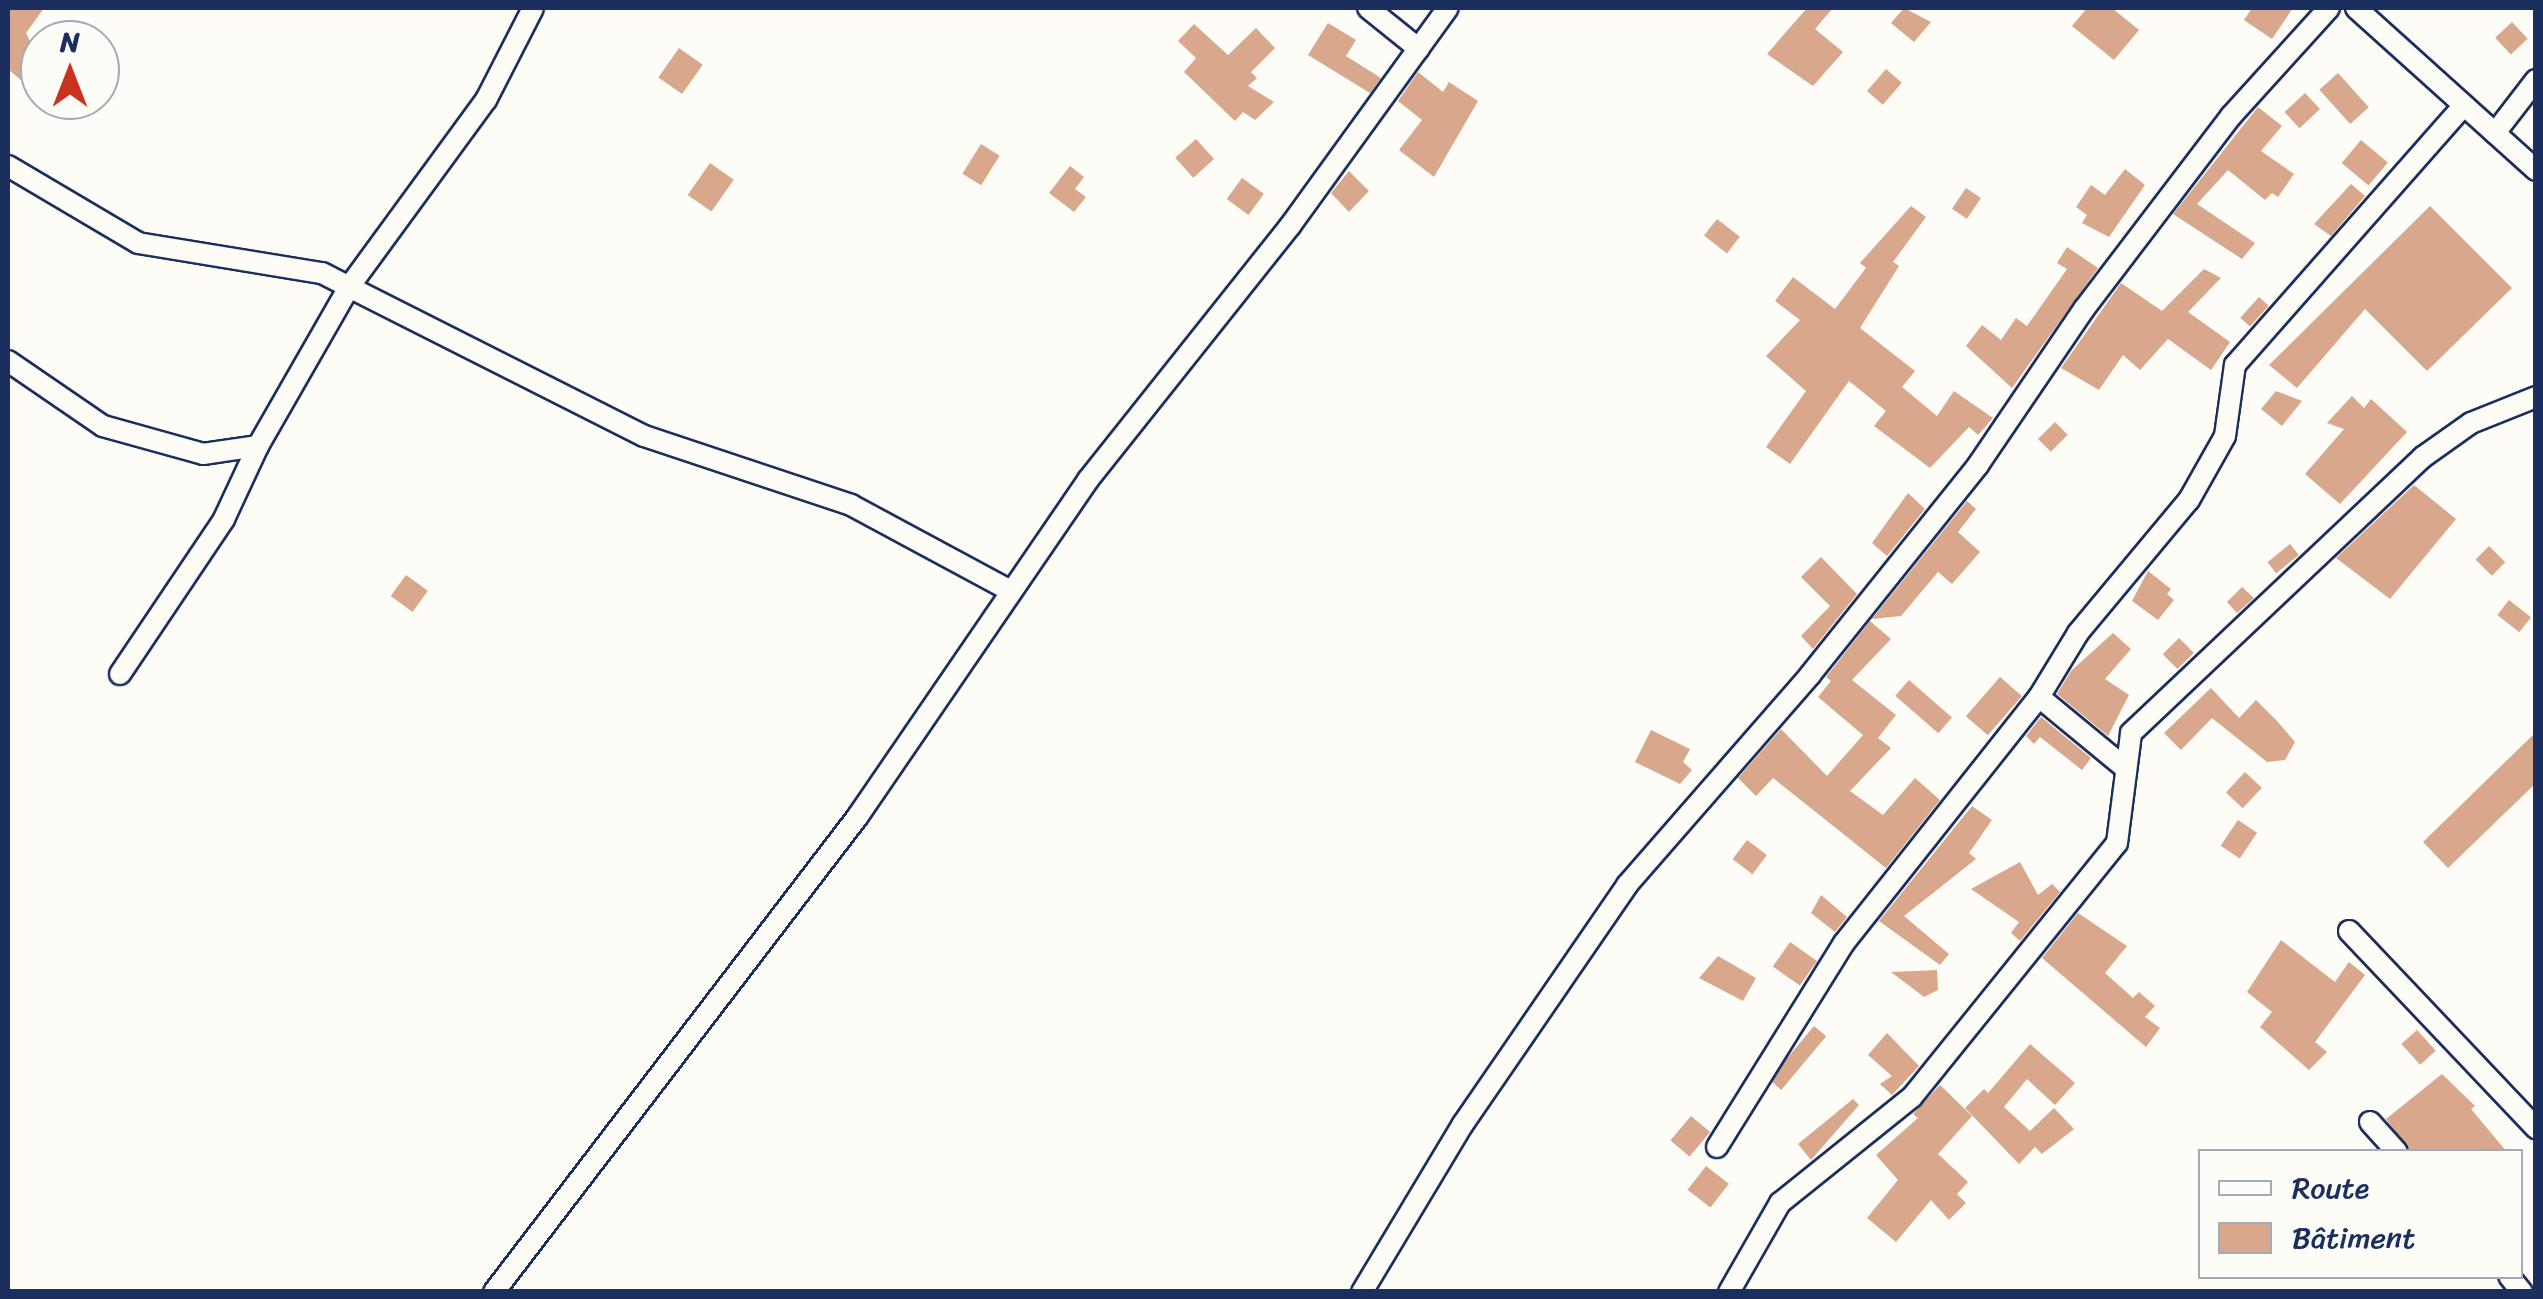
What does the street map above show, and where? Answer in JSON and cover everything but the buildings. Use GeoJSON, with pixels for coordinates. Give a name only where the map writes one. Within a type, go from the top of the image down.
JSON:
{"type":"FeatureCollection","features":[{"type":"Feature","properties":{"kind":"street"},"geometry":{"type":"LineString","coordinates":[[120,674],[224,519],[258,446],[349,287],[486,100],[533,8]]}},
{"type":"Feature","properties":{"kind":"street"},"geometry":{"type":"LineString","coordinates":[[1368,8],[1418,48]]}},
{"type":"Feature","properties":{"kind":"street"},"geometry":{"type":"LineString","coordinates":[[494,1292],[858,816],[1088,480],[1290,226],[1448,8]]}},
{"type":"Feature","properties":{"kind":"street"},"geometry":{"type":"LineString","coordinates":[[1362,1292],[1462,1124],[1627,885],[1822,660],[1978,464],[2084,309],[2231,116],[2329,8]]}},
{"type":"Feature","properties":{"kind":"street"},"geometry":{"type":"LineString","coordinates":[[2361,9],[2536,170]]}},
{"type":"Feature","properties":{"kind":"street"},"geometry":{"type":"LineString","coordinates":[[2495,133],[2536,80]]}},
{"type":"Feature","properties":{"kind":"street"},"geometry":{"type":"LineString","coordinates":[[1717,1147],[1844,943],[2039,697],[2078,633],[2189,500],[2225,436],[2234,365],[2464,105]]}},
{"type":"Feature","properties":{"kind":"street"},"geometry":{"type":"LineString","coordinates":[[8,166],[138,244],[322,273],[644,436],[851,505],[1012,591]]}},
{"type":"Feature","properties":{"kind":"street"},"geometry":{"type":"LineString","coordinates":[[8,361],[103,426],[202,454],[258,446]]}},
{"type":"Feature","properties":{"kind":"street"},"geometry":{"type":"LineString","coordinates":[[1728,1292],[1780,1203],[1912,1097],[2117,843],[2131,732],[2423,457],[2472,423],[2536,397]]}},
{"type":"Feature","properties":{"kind":"street"},"geometry":{"type":"LineString","coordinates":[[2039,697],[2124,767]]}},
{"type":"Feature","properties":{"kind":"street"},"geometry":{"type":"LineString","coordinates":[[2348,931],[2536,1128]]}},
{"type":"Feature","properties":{"kind":"street"},"geometry":{"type":"LineString","coordinates":[[2370,1122],[2393,1149]]}}]}
